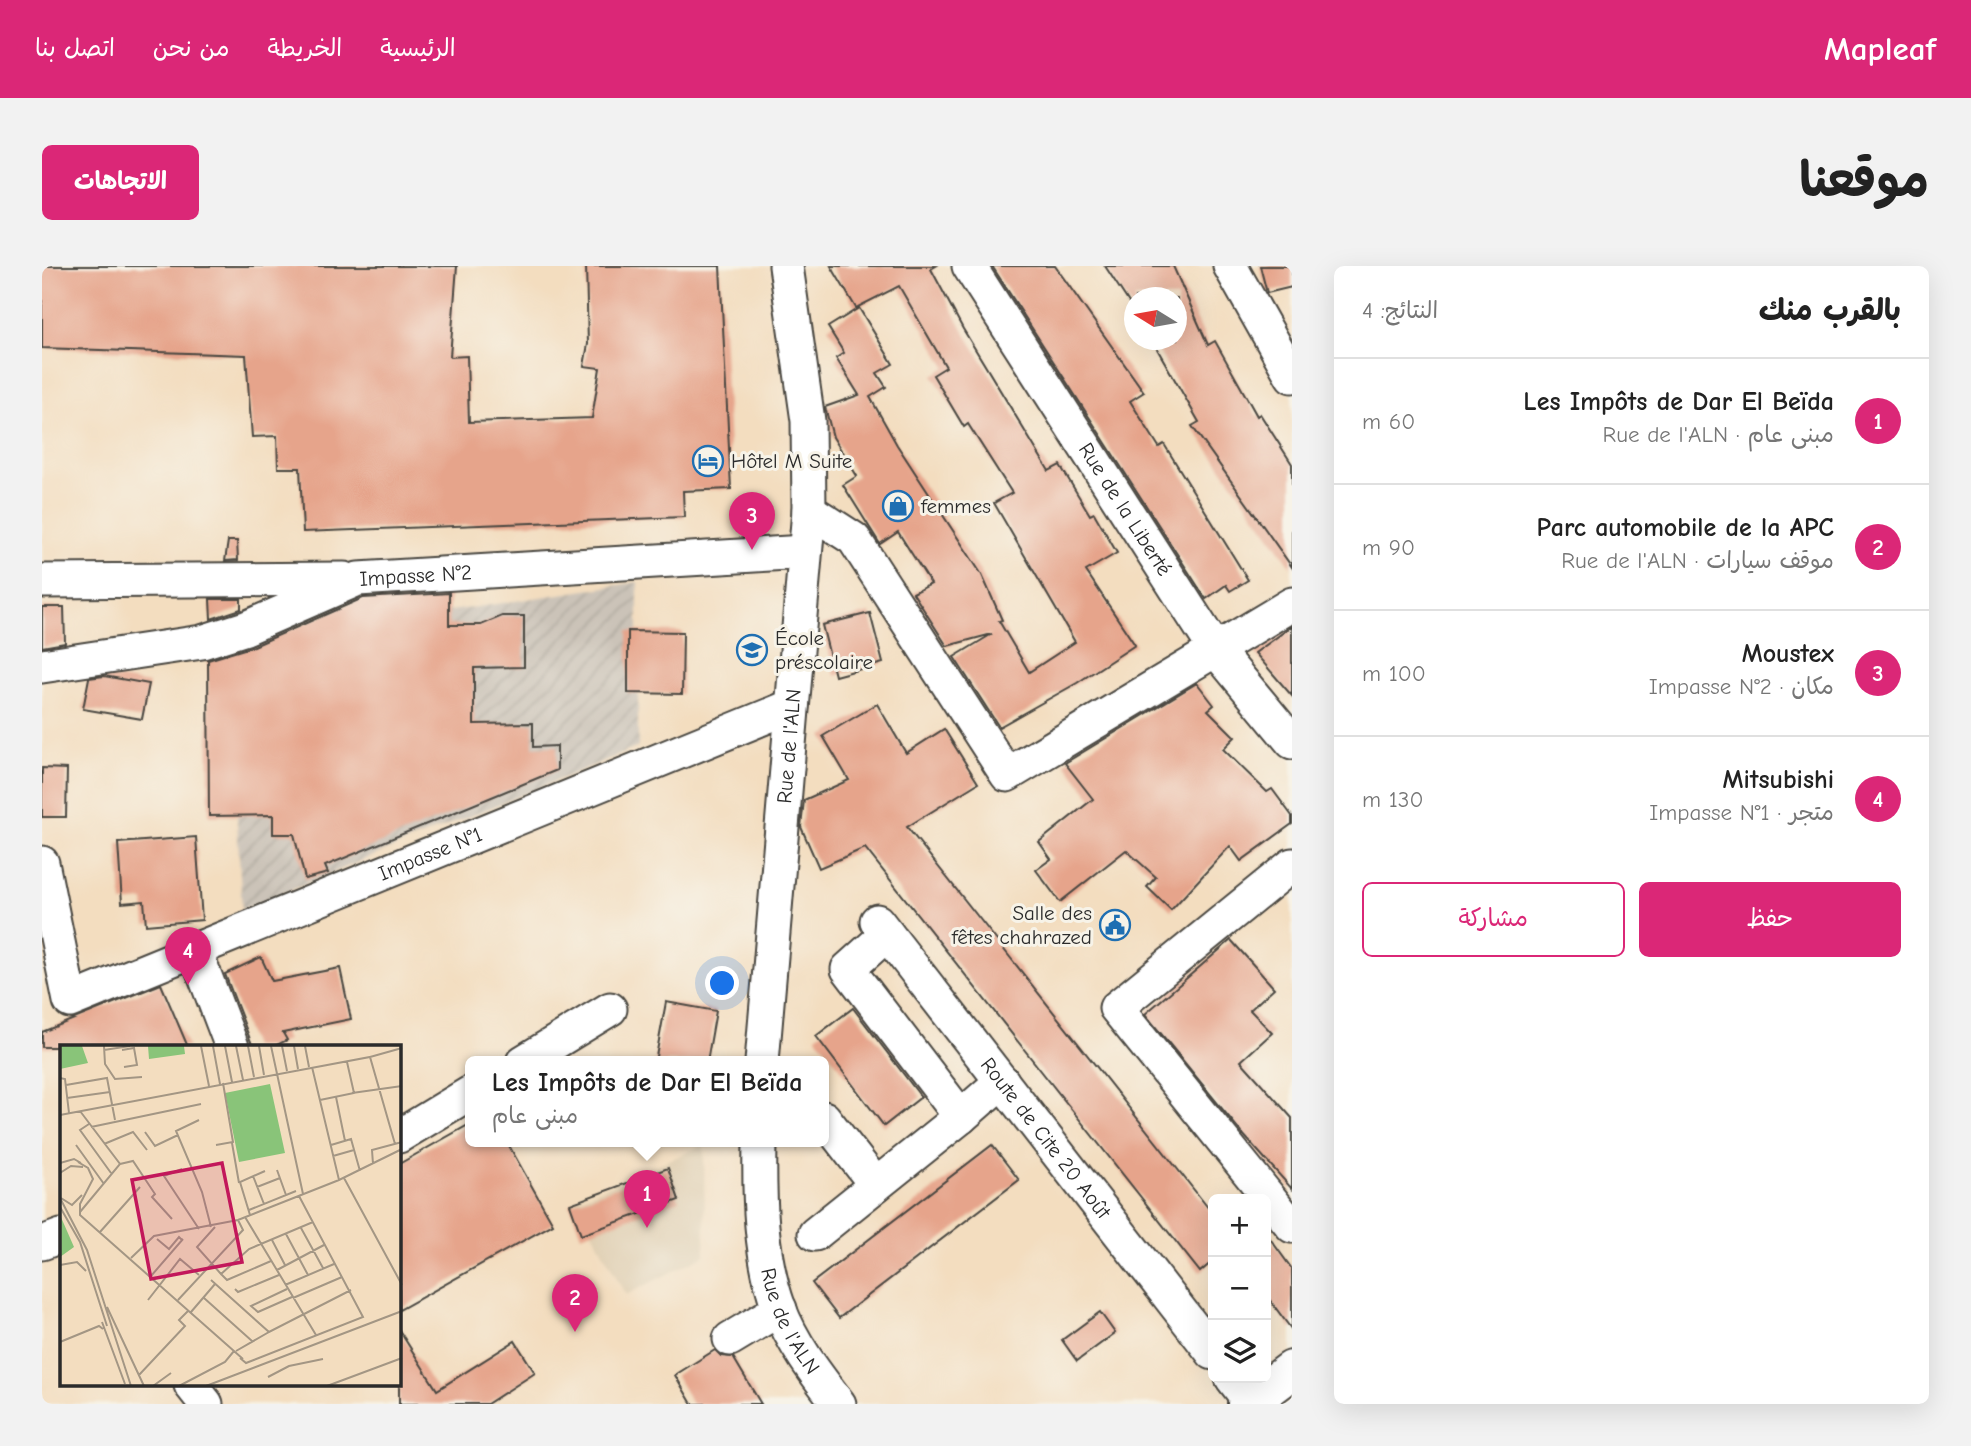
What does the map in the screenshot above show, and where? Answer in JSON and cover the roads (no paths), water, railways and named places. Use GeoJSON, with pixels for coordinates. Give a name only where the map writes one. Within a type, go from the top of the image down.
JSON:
{"type":"FeatureCollection","features":[{"type":"Feature","properties":{"kind":"main road"},"geometry":{"type":"LineString","coordinates":[[1245,1397],[1292,1370]]}},
{"type":"Feature","properties":{"kind":"street","name":"Rue de l'ALN"},"geometry":{"type":"LineString","coordinates":[[763,1056],[809,510],[808,421],[786,266]]}},
{"type":"Feature","properties":{"kind":"street","name":"Rue de la Liberté"},"geometry":{"type":"LineString","coordinates":[[969,266],[1214,649],[1292,742]]}},
{"type":"Feature","properties":{"kind":"street"},"geometry":{"type":"LineString","coordinates":[[1230,266],[1292,376]]}},
{"type":"Feature","properties":{"kind":"street"},"geometry":{"type":"LineString","coordinates":[[809,510],[854,539],[1007,775],[1292,604]]}},
{"type":"Feature","properties":{"kind":"street","name":"Impasse N°2"},"geometry":{"type":"LineString","coordinates":[[42,666],[202,642],[246,628],[358,579],[805,552]]}},
{"type":"Feature","properties":{"kind":"street"},"geometry":{"type":"LineString","coordinates":[[42,581],[358,579]]}},
{"type":"Feature","properties":{"kind":"street","name":"Impasse N°1"},"geometry":{"type":"LineString","coordinates":[[42,863],[70,1001],[792,706]]}},
{"type":"Feature","properties":{"kind":"street"},"geometry":{"type":"LineString","coordinates":[[1292,865],[1116,1008],[1292,1226]]}},
{"type":"Feature","properties":{"kind":"street","name":"Route de Cite 20 Août"},"geometry":{"type":"LineString","coordinates":[[961,1117],[848,969],[882,928],[1208,1347]]}},
{"type":"Feature","properties":{"kind":"street"},"geometry":{"type":"LineString","coordinates":[[195,950],[231,1045]]}},
{"type":"Feature","properties":{"kind":"street"},"geometry":{"type":"LineString","coordinates":[[533,1056],[610,1009]]}},
{"type":"Feature","properties":{"kind":"street"},"geometry":{"type":"LineString","coordinates":[[815,1234],[1002,1081]]}},
{"type":"Feature","properties":{"kind":"street"},"geometry":{"type":"LineString","coordinates":[[401,1135],[465,1096]]}},
{"type":"Feature","properties":{"kind":"street"},"geometry":{"type":"LineString","coordinates":[[829,1124],[876,1185]]}},
{"type":"Feature","properties":{"kind":"street","name":"Rue de l'ALN"},"geometry":{"type":"LineString","coordinates":[[760,1147],[759,1192],[768,1264],[780,1308],[806,1360],[839,1404]]}},
{"type":"Feature","properties":{"kind":"street"},"geometry":{"type":"LineString","coordinates":[[42,1243],[60,1236]]}},
{"type":"Feature","properties":{"kind":"street"},"geometry":{"type":"LineString","coordinates":[[730,1339],[780,1308]]}},
{"type":"Feature","properties":{"kind":"street"},"geometry":{"type":"LineString","coordinates":[[192,1386],[206,1404]]}},
{"type":"Feature","properties":{"kind":"place","name":"Hôtel M Suite"},"geometry":{"type":"Point","coordinates":[708,461]}},
{"type":"Feature","properties":{"kind":"place","name":"femmes"},"geometry":{"type":"Point","coordinates":[898,506]}},
{"type":"Feature","properties":{"kind":"place","name":"Moustex"},"geometry":{"type":"Point","coordinates":[752,550]}},
{"type":"Feature","properties":{"kind":"place","name":"École préscolaire"},"geometry":{"type":"Point","coordinates":[752,650]}},
{"type":"Feature","properties":{"kind":"place","name":"Salle des fêtes chahrazed"},"geometry":{"type":"Point","coordinates":[1115,925]}},
{"type":"Feature","properties":{"kind":"place","name":"Mitsubishi"},"geometry":{"type":"Point","coordinates":[188,985]}},
{"type":"Feature","properties":{"kind":"place","name":"Les Impôts de Dar El Beïda"},"geometry":{"type":"Point","coordinates":[647,1228]}},
{"type":"Feature","properties":{"kind":"place","name":"Parc automobile de la APC"},"geometry":{"type":"Point","coordinates":[575,1332]}}]}
